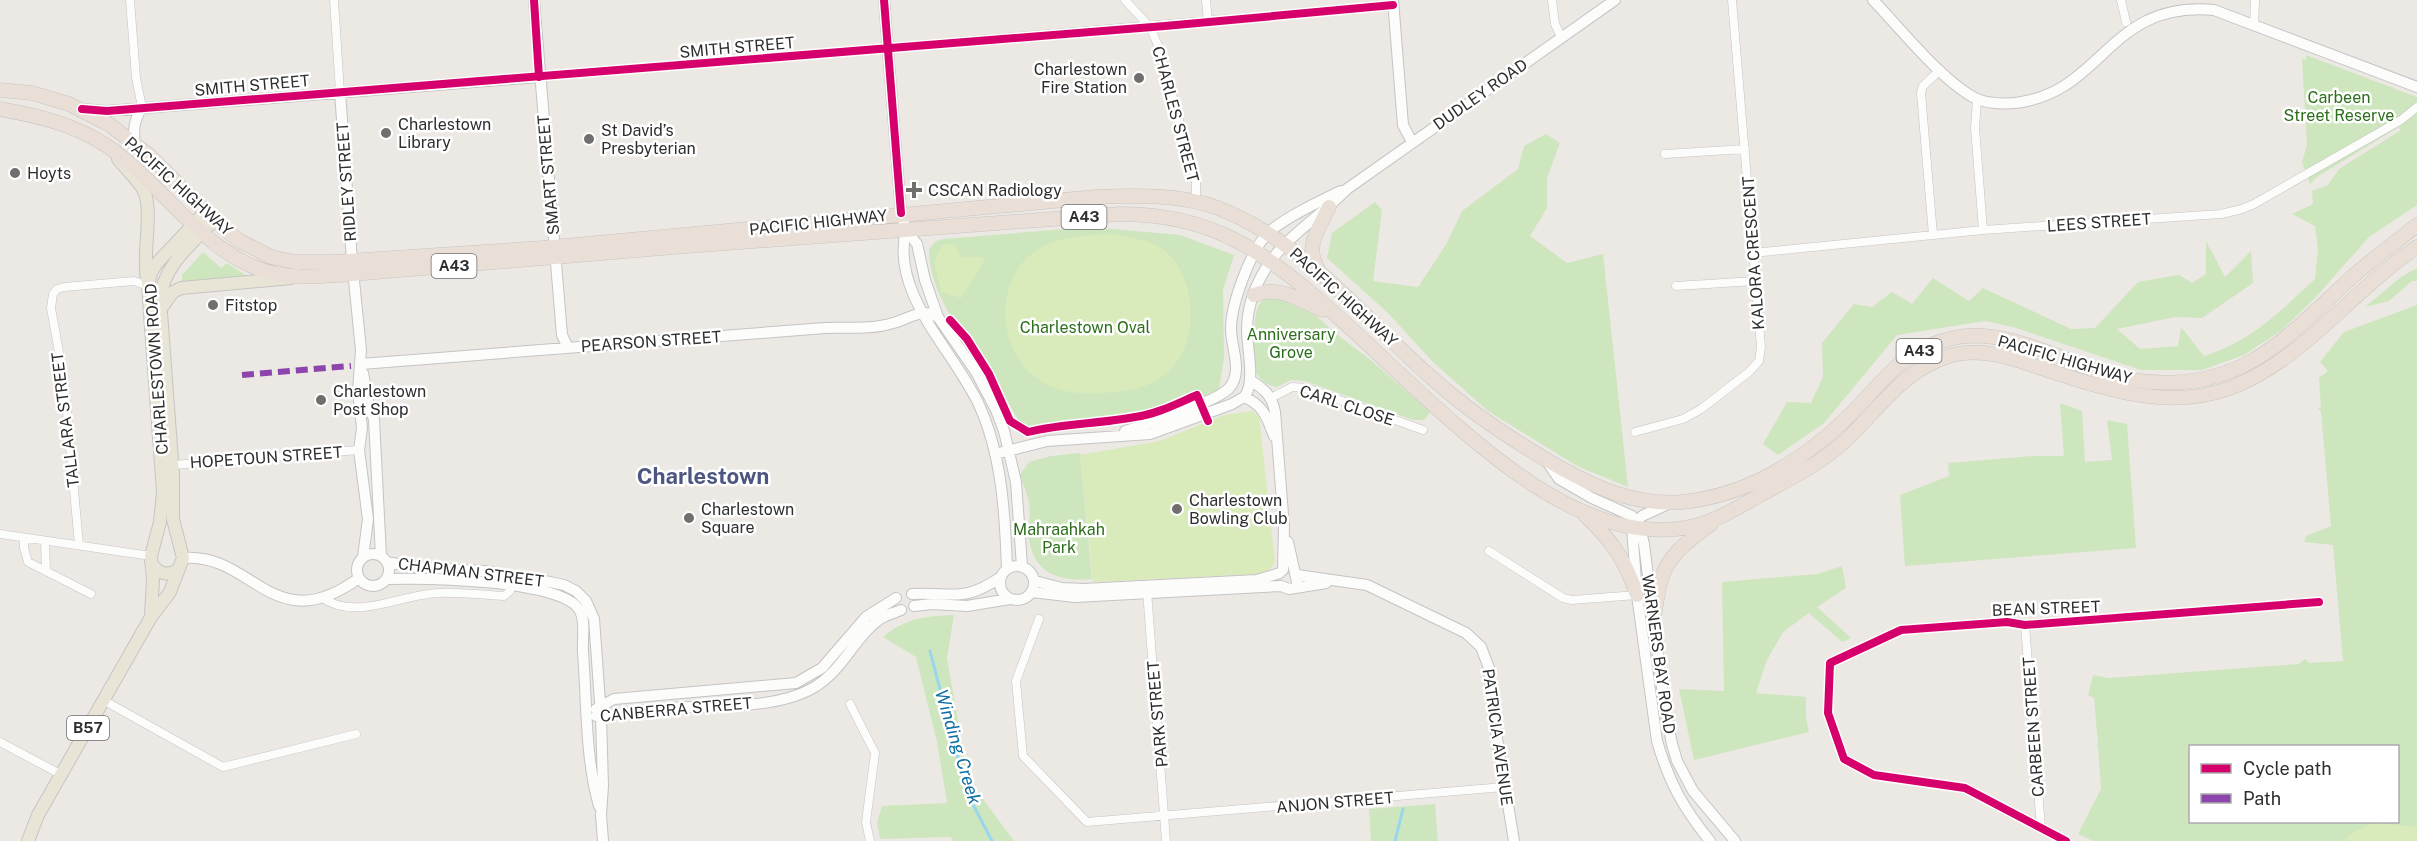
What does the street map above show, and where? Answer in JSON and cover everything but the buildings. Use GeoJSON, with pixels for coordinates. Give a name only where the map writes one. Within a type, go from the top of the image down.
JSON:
{"type":"FeatureCollection","features":[{"type":"Feature","properties":{"kind":"highway","name":"PACIFIC HIGHWAY"},"geometry":{"type":"LineString","coordinates":[[0,90],[32,93],[82,109],[110,124],[245,245],[271,257],[352,267]]}},
{"type":"Feature","properties":{"kind":"highway","name":"PACIFIC HIGHWAY"},"geometry":{"type":"LineString","coordinates":[[0,109],[46,118],[76,129],[107,146],[125,159],[198,228],[231,255],[273,273],[295,277],[352,267],[555,252],[1138,214],[1170,218],[1235,240],[1269,261],[1335,315],[1477,444],[1522,476],[1578,509],[1607,521],[1677,528],[1718,519],[1796,477],[1846,440],[1895,388],[1918,370],[1949,356],[1973,353],[1995,354],[2117,392],[2174,399],[2210,394],[2242,383],[2288,356],[2386,270],[2417,247]]}},
{"type":"Feature","properties":{"kind":"highway","name":"PACIFIC HIGHWAY"},"geometry":{"type":"LineString","coordinates":[[555,252],[901,213],[1123,196],[1196,202],[1215,207],[1269,233],[1284,243],[1321,274],[1435,381],[1489,423],[1545,459],[1588,484],[1624,498],[1670,503],[1709,498],[1770,476],[1805,454],[1851,414],[1884,376],[1903,361],[1926,347],[1953,338],[1988,337],[2027,346],[2106,374],[2144,382],[2178,383],[2228,371],[2252,361],[2294,330],[2354,276],[2417,225]]}},
{"type":"Feature","properties":{"kind":"highway"},"geometry":{"type":"LineString","coordinates":[[1321,274],[1313,260],[1311,249],[1329,207]]}},
{"type":"Feature","properties":{"kind":"highway"},"geometry":{"type":"LineString","coordinates":[[1254,295],[1266,291],[1281,292],[1335,315]]}},
{"type":"Feature","properties":{"kind":"highway"},"geometry":{"type":"LineString","coordinates":[[1578,509],[1615,545],[1637,595]]}},
{"type":"Feature","properties":{"kind":"highway"},"geometry":{"type":"LineString","coordinates":[[1653,622],[1661,579],[1667,565],[1679,549],[1718,519]]}},
{"type":"Feature","properties":{"kind":"main road"},"geometry":{"type":"LineString","coordinates":[[107,146],[142,187],[146,198],[145,255],[148,286]]}},
{"type":"Feature","properties":{"kind":"main road","name":"CHARLESTOWN ROAD"},"geometry":{"type":"LineString","coordinates":[[151,616],[152,555],[164,492],[148,286],[156,263],[210,216]]}},
{"type":"Feature","properties":{"kind":"main road","name":"CHARLESTOWN ROAD"},"geometry":{"type":"LineString","coordinates":[[27,841],[38,816],[151,616],[170,592],[180,558],[173,519],[172,465],[160,310],[161,288],[166,274],[198,228]]}},
{"type":"Feature","properties":{"kind":"main road"},"geometry":{"type":"LineString","coordinates":[[160,310],[173,292],[181,288],[283,280],[295,277]]}},
{"type":"Feature","properties":{"kind":"main road"},"geometry":{"type":"LineString","coordinates":[[165,542],[171,542],[180,558],[174,572],[163,573],[153,567],[152,555],[165,542]]}},
{"type":"Feature","properties":{"kind":"street"},"geometry":{"type":"LineString","coordinates":[[130,0],[136,78],[142,107],[135,119],[133,129],[135,144]]}},
{"type":"Feature","properties":{"kind":"street","name":"RIDLEY STREET"},"geometry":{"type":"LineString","coordinates":[[334,0],[352,267],[361,364],[369,406],[374,419],[375,459],[384,559]]}},
{"type":"Feature","properties":{"kind":"street","name":"SMART STREET"},"geometry":{"type":"LineString","coordinates":[[534,0],[562,338],[568,348]]}},
{"type":"Feature","properties":{"kind":"street"},"geometry":{"type":"LineString","coordinates":[[884,0],[901,213],[906,230],[917,244],[925,280],[938,317],[962,349],[996,410],[1009,449],[1016,482],[1022,566]]}},
{"type":"Feature","properties":{"kind":"street","name":"CHARLES STREET"},"geometry":{"type":"LineString","coordinates":[[1125,0],[1149,27],[1160,50],[1196,183],[1196,202]]}},
{"type":"Feature","properties":{"kind":"street"},"geometry":{"type":"LineString","coordinates":[[1206,0],[1208,22]]}},
{"type":"Feature","properties":{"kind":"street"},"geometry":{"type":"LineString","coordinates":[[1552,0],[1555,24],[1561,37]]}},
{"type":"Feature","properties":{"kind":"street","name":"DUDLEY ROAD"},"geometry":{"type":"LineString","coordinates":[[1250,380],[1247,329],[1254,295],[1269,261],[1284,243],[1329,207],[1347,189],[1615,0]]}},
{"type":"Feature","properties":{"kind":"street","name":"KALORA CRESCENT"},"geometry":{"type":"LineString","coordinates":[[1635,432],[1683,419],[1701,409],[1759,362],[1761,347],[1732,0]]}},
{"type":"Feature","properties":{"kind":"street"},"geometry":{"type":"LineString","coordinates":[[1873,0],[1950,80],[1977,99],[2006,104],[2036,99],[2053,91],[2077,73],[2127,22],[2158,6],[2181,4],[2202,7],[2254,25],[2417,87]]}},
{"type":"Feature","properties":{"kind":"street"},"geometry":{"type":"LineString","coordinates":[[2121,0],[2127,22]]}},
{"type":"Feature","properties":{"kind":"street"},"geometry":{"type":"LineString","coordinates":[[2254,25],[2255,0]]}},
{"type":"Feature","properties":{"kind":"street"},"geometry":{"type":"LineString","coordinates":[[1393,3],[1403,125],[1412,142]]}},
{"type":"Feature","properties":{"kind":"street","name":"SMITH STREET"},"geometry":{"type":"LineString","coordinates":[[82,109],[107,111],[539,77],[1208,22],[1393,3]]}},
{"type":"Feature","properties":{"kind":"street"},"geometry":{"type":"LineString","coordinates":[[1933,236],[1921,93],[1923,86],[1940,70]]}},
{"type":"Feature","properties":{"kind":"street"},"geometry":{"type":"LineString","coordinates":[[1977,99],[1975,128],[1983,230]]}},
{"type":"Feature","properties":{"kind":"street","name":"LEES STREET"},"geometry":{"type":"LineString","coordinates":[[1753,253],[1983,230],[2221,214],[2242,209],[2401,120],[2417,106]]}},
{"type":"Feature","properties":{"kind":"street"},"geometry":{"type":"LineString","coordinates":[[1665,154],[1745,149]]}},
{"type":"Feature","properties":{"kind":"street","name":"DUDLEY ROAD"},"geometry":{"type":"LineString","coordinates":[[1269,233],[1322,201],[1347,189]]}},
{"type":"Feature","properties":{"kind":"street"},"geometry":{"type":"LineString","coordinates":[[906,230],[902,247],[903,257],[913,297],[959,368],[980,407],[995,454],[1005,526],[1004,573],[1001,590],[1010,599]]}},
{"type":"Feature","properties":{"kind":"street"},"geometry":{"type":"LineString","coordinates":[[1104,437],[1172,416],[1228,390],[1235,379],[1236,371],[1232,320],[1243,278],[1269,233]]}},
{"type":"Feature","properties":{"kind":"street","name":"TALLARA STREET"},"geometry":{"type":"LineString","coordinates":[[79,545],[64,380],[51,308],[53,294],[57,289],[64,287],[134,281],[148,286]]}},
{"type":"Feature","properties":{"kind":"street"},"geometry":{"type":"LineString","coordinates":[[1676,286],[1755,281]]}},
{"type":"Feature","properties":{"kind":"street"},"geometry":{"type":"LineString","coordinates":[[921,312],[938,317]]}},
{"type":"Feature","properties":{"kind":"street","name":"PEARSON STREET"},"geometry":{"type":"LineString","coordinates":[[361,364],[825,328],[873,327],[890,324],[921,312]]}},
{"type":"Feature","properties":{"kind":"street","name":"RIDLEY STREET"},"geometry":{"type":"LineString","coordinates":[[361,364],[358,391],[361,455],[368,519],[363,557]]}},
{"type":"Feature","properties":{"kind":"street"},"geometry":{"type":"LineString","coordinates":[[995,454],[1047,441],[1157,432],[1244,397],[1247,394],[1250,380],[1267,391],[1271,398],[1277,426],[1284,527],[1281,572],[1278,578],[1281,586]]}},
{"type":"Feature","properties":{"kind":"street","name":"CARL CLOSE"},"geometry":{"type":"LineString","coordinates":[[1271,398],[1292,387],[1306,388],[1424,430]]}},
{"type":"Feature","properties":{"kind":"street"},"geometry":{"type":"LineString","coordinates":[[1244,397],[1256,402],[1263,410],[1278,450]]}},
{"type":"Feature","properties":{"kind":"street"},"geometry":{"type":"LineString","coordinates":[[361,420],[366,417],[374,419]]}},
{"type":"Feature","properties":{"kind":"street"},"geometry":{"type":"LineString","coordinates":[[361,455],[368,461],[375,459]]}},
{"type":"Feature","properties":{"kind":"street","name":"HOPETOUN STREET"},"geometry":{"type":"LineString","coordinates":[[172,465],[361,455]]}},
{"type":"Feature","properties":{"kind":"street"},"geometry":{"type":"LineString","coordinates":[[1545,459],[1558,478],[1636,525],[1670,503]]}},
{"type":"Feature","properties":{"kind":"street","name":"WARNERS BAY ROAD"},"geometry":{"type":"LineString","coordinates":[[1636,525],[1637,595],[1657,741],[1668,777],[1685,810],[1710,841]]}},
{"type":"Feature","properties":{"kind":"street","name":"WARNERS BAY ROAD"},"geometry":{"type":"LineString","coordinates":[[1636,525],[1668,728],[1677,761],[1698,799],[1735,841]]}},
{"type":"Feature","properties":{"kind":"street"},"geometry":{"type":"LineString","coordinates":[[1033,586],[1147,591],[1293,587],[1297,584],[1296,573],[1284,527]]}},
{"type":"Feature","properties":{"kind":"street"},"geometry":{"type":"LineString","coordinates":[[0,534],[152,555]]}},
{"type":"Feature","properties":{"kind":"street"},"geometry":{"type":"LineString","coordinates":[[24,538],[28,562],[91,594]]}},
{"type":"Feature","properties":{"kind":"street"},"geometry":{"type":"LineString","coordinates":[[45,541],[46,571]]}},
{"type":"Feature","properties":{"kind":"street"},"geometry":{"type":"LineString","coordinates":[[1489,551],[1563,598],[1582,600],[1637,595]]}},
{"type":"Feature","properties":{"kind":"street"},"geometry":{"type":"LineString","coordinates":[[373,554],[384,559],[389,570],[386,579],[379,585],[370,586],[359,578],[357,567],[363,557],[373,554]]}},
{"type":"Feature","properties":{"kind":"street","name":"CHAPMAN STREET"},"geometry":{"type":"LineString","coordinates":[[180,558],[198,557],[215,563],[285,598],[300,601],[345,589],[359,578]]}},
{"type":"Feature","properties":{"kind":"street","name":"CHAPMAN STREET"},"geometry":{"type":"LineString","coordinates":[[384,559],[414,567],[483,571],[550,582],[576,591],[586,601],[594,619],[600,710],[603,841]]}},
{"type":"Feature","properties":{"kind":"street"},"geometry":{"type":"LineString","coordinates":[[1022,566],[1030,571],[1033,586],[1023,600],[1010,599],[967,606],[932,604],[914,606],[907,611],[897,606],[896,598],[901,592],[964,595],[983,589],[1004,573],[1022,566]]}},
{"type":"Feature","properties":{"kind":"street"},"geometry":{"type":"LineString","coordinates":[[1147,591],[1257,580],[1291,569],[1296,573]]}},
{"type":"Feature","properties":{"kind":"street","name":"PATRICIA AVENUE"},"geometry":{"type":"LineString","coordinates":[[1296,573],[1367,585],[1456,628],[1476,641],[1486,656],[1489,668],[1493,714],[1514,841]]}},
{"type":"Feature","properties":{"kind":"street","name":"CHAPMAN STREET"},"geometry":{"type":"LineString","coordinates":[[386,579],[458,579],[511,585],[564,597],[577,605],[581,612],[593,786],[601,814]]}},
{"type":"Feature","properties":{"kind":"street","name":"PATRICIA AVENUE"},"geometry":{"type":"LineString","coordinates":[[1293,587],[1341,581]]}},
{"type":"Feature","properties":{"kind":"street","name":"CHAPMAN STREET"},"geometry":{"type":"LineString","coordinates":[[321,597],[332,605],[353,609],[438,593],[504,596],[510,591],[511,585]]}},
{"type":"Feature","properties":{"kind":"street","name":"PARK STREET"},"geometry":{"type":"LineString","coordinates":[[1147,591],[1167,841]]}},
{"type":"Feature","properties":{"kind":"street"},"geometry":{"type":"LineString","coordinates":[[912,594],[916,600],[914,606]]}},
{"type":"Feature","properties":{"kind":"street","name":"CANBERRA STREET"},"geometry":{"type":"LineString","coordinates":[[587,717],[614,699],[796,682],[822,668],[866,617],[896,598]]}},
{"type":"Feature","properties":{"kind":"street","name":"BEAN STREET"},"geometry":{"type":"LineString","coordinates":[[1828,713],[1830,663],[1901,630],[2007,622],[2025,625],[2319,602]]}},
{"type":"Feature","properties":{"kind":"street","name":"CANBERRA STREET"},"geometry":{"type":"LineString","coordinates":[[600,710],[775,701],[795,696],[816,686],[832,674],[864,634],[881,618],[901,610]]}},
{"type":"Feature","properties":{"kind":"street","name":"ANJON STREET"},"geometry":{"type":"LineString","coordinates":[[1039,619],[1016,681],[1023,756],[1087,822],[1504,787]]}},
{"type":"Feature","properties":{"kind":"street","name":"CARBEEN STREET"},"geometry":{"type":"LineString","coordinates":[[2025,625],[2041,828]]}},
{"type":"Feature","properties":{"kind":"street"},"geometry":{"type":"LineString","coordinates":[[103,700],[223,766],[356,734]]}},
{"type":"Feature","properties":{"kind":"street"},"geometry":{"type":"LineString","coordinates":[[850,704],[875,753],[866,822],[870,841]]}},
{"type":"Feature","properties":{"kind":"street","name":"CARBEEN STREET"},"geometry":{"type":"LineString","coordinates":[[1828,713],[1844,759],[1874,775],[1965,788],[2066,841]]}},
{"type":"Feature","properties":{"kind":"street"},"geometry":{"type":"LineString","coordinates":[[0,742],[62,775]]}},
{"type":"Feature","properties":{"kind":"green space","name":"Carbeen Street Reserve"},"geometry":{"type":"Polygon","coordinates":[[[2306,55],[2417,97],[2417,205],[2369,237],[2315,298],[2282,330],[2244,355],[2202,370],[2141,370],[2013,327],[1985,321],[1897,335],[1824,423],[1778,455],[1763,444],[1787,402],[1811,403],[1823,377],[1822,343],[1854,304],[1872,307],[1892,292],[1912,304],[1933,278],[1969,301],[1983,288],[2071,329],[2095,328],[2138,282],[2179,275],[2192,283],[2206,274],[2206,241],[2225,277],[2251,251],[2253,283],[2202,318],[2175,317],[2117,329],[2140,349],[2178,346],[2181,327],[2204,356],[2251,334],[2315,279],[2318,249],[2315,226],[2292,214],[2313,204],[2312,191],[2328,185],[2339,169],[2401,130],[2399,127],[2317,177],[2310,184],[2302,162],[2307,145],[2302,59],[2306,60],[2306,55]]]}},
{"type":"Feature","properties":{"kind":"green space"},"geometry":{"type":"Polygon","coordinates":[[[1546,134],[1560,143],[1547,178],[1547,208],[1530,236],[1567,263],[1603,254],[1628,487],[1577,466],[1488,411],[1434,363],[1388,313],[1327,258],[1332,233],[1375,202],[1382,210],[1373,281],[1418,287],[1447,243],[1462,211],[1518,169],[1524,146],[1546,134]]]}},
{"type":"Feature","properties":{"kind":"green space","name":"Charlestown Oval"},"geometry":{"type":"Polygon","coordinates":[[[1090,227],[1180,235],[1234,255],[1223,290],[1224,357],[1219,389],[1148,421],[1026,435],[997,383],[944,304],[936,287],[929,249],[936,241],[943,239],[1090,227]]]}},
{"type":"Feature","properties":{"kind":"green space"},"geometry":{"type":"Polygon","coordinates":[[[1111,234],[1148,242],[1159,247],[1172,258],[1182,272],[1188,289],[1190,308],[1190,326],[1186,344],[1179,360],[1168,372],[1143,387],[1105,393],[1064,391],[1035,377],[1022,364],[1012,348],[1005,311],[1008,293],[1014,275],[1025,260],[1040,248],[1066,239],[1111,234]]]}},
{"type":"Feature","properties":{"kind":"green space"},"geometry":{"type":"Polygon","coordinates":[[[943,244],[954,245],[962,257],[986,258],[961,298],[941,292],[934,261],[943,244]]]}},
{"type":"Feature","properties":{"kind":"green space"},"geometry":{"type":"Polygon","coordinates":[[[203,252],[221,268],[227,263],[244,274],[244,280],[182,284],[182,275],[203,252]]]}},
{"type":"Feature","properties":{"kind":"green space"},"geometry":{"type":"Polygon","coordinates":[[[2417,268],[2417,281],[2412,281],[2389,301],[2365,307],[2401,277],[2417,268]]]}},
{"type":"Feature","properties":{"kind":"green space","name":"Anniversary Grove"},"geometry":{"type":"Polygon","coordinates":[[[1273,296],[1315,315],[1372,361],[1430,412],[1424,420],[1413,420],[1305,381],[1291,380],[1277,387],[1263,381],[1255,369],[1253,341],[1255,321],[1261,302],[1273,296]]]}},
{"type":"Feature","properties":{"kind":"green space"},"geometry":{"type":"Polygon","coordinates":[[[2417,305],[2417,841],[2093,841],[2078,834],[2101,789],[2094,698],[2088,695],[2093,675],[2109,678],[2299,664],[2305,659],[2309,663],[2343,661],[2333,545],[2304,542],[2306,536],[2331,526],[2321,412],[2318,408],[2321,407],[2319,378],[2328,371],[2320,362],[2344,332],[2417,305]]]}},
{"type":"Feature","properties":{"kind":"green space"},"geometry":{"type":"Polygon","coordinates":[[[2060,403],[2082,411],[2085,462],[2112,460],[2107,420],[2127,424],[2136,548],[1905,566],[1900,495],[1949,476],[1948,463],[2032,456],[2064,456],[2060,403]]]}},
{"type":"Feature","properties":{"kind":"green space","name":"Charlestown Bowling Club"},"geometry":{"type":"Polygon","coordinates":[[[1252,411],[1259,417],[1275,562],[1271,568],[1261,574],[1093,582],[1080,455],[1160,441],[1224,415],[1252,411]]]}},
{"type":"Feature","properties":{"kind":"green space","name":"Mahraahkah Park"},"geometry":{"type":"Polygon","coordinates":[[[1080,453],[1092,579],[1080,580],[1059,577],[1050,573],[1036,560],[1029,539],[1029,502],[1020,475],[1029,462],[1051,456],[1080,453]]]}},
{"type":"Feature","properties":{"kind":"green space"},"geometry":{"type":"Polygon","coordinates":[[[1842,566],[1846,588],[1817,607],[1851,638],[1842,642],[1809,613],[1783,632],[1767,660],[1756,693],[1806,697],[1806,719],[1809,732],[1694,760],[1679,689],[1724,691],[1722,582],[1817,574],[1842,566]]]}},
{"type":"Feature","properties":{"kind":"green space"},"geometry":{"type":"Polygon","coordinates":[[[954,615],[947,658],[968,779],[1014,841],[952,841],[951,837],[880,839],[877,822],[882,806],[947,803],[937,742],[916,657],[883,637],[916,619],[954,615]]]}},
{"type":"Feature","properties":{"kind":"green space"},"geometry":{"type":"Polygon","coordinates":[[[1435,804],[1438,841],[1371,841],[1369,809],[1435,804]]]}},
{"type":"Feature","properties":{"kind":"green space"},"geometry":{"type":"Polygon","coordinates":[[[2371,823],[2417,827],[2417,841],[2346,841],[2348,836],[2371,823]]]}},
{"type":"Feature","properties":{"kind":"waterway","name":"Winding Creek"},"geometry":{"type":"LineString","coordinates":[[930,651],[968,795],[992,841]]}},
{"type":"Feature","properties":{"kind":"waterway"},"geometry":{"type":"LineString","coordinates":[[1395,841],[1403,809]]}},
{"type":"Feature","properties":{"kind":"marked path"},"geometry":{"type":"LineString","coordinates":[[242,375],[351,366]]}},
{"type":"Feature","properties":{"kind":"cycle path"},"geometry":{"type":"LineString","coordinates":[[534,0],[539,77]]}},
{"type":"Feature","properties":{"kind":"cycle path"},"geometry":{"type":"LineString","coordinates":[[884,0],[901,213]]}},
{"type":"Feature","properties":{"kind":"cycle path"},"geometry":{"type":"LineString","coordinates":[[82,109],[107,111],[1165,26],[1393,5]]}},
{"type":"Feature","properties":{"kind":"cycle path"},"geometry":{"type":"LineString","coordinates":[[950,320],[967,339],[989,374],[1010,421],[1028,432],[1143,416],[1197,395],[1208,421]]}},
{"type":"Feature","properties":{"kind":"cycle path"},"geometry":{"type":"LineString","coordinates":[[2066,841],[1965,788],[1874,775],[1844,759],[1828,713],[1830,663],[1901,630],[2007,622],[2025,625],[2319,602]]}},
{"type":"Feature","properties":{"kind":"place","name":"Charlestown Fire Station"},"geometry":{"type":"Point","coordinates":[1139,78]}},
{"type":"Feature","properties":{"kind":"place","name":"Charlestown Library"},"geometry":{"type":"Point","coordinates":[386,133]}},
{"type":"Feature","properties":{"kind":"place","name":"St David’s Presbyterian"},"geometry":{"type":"Point","coordinates":[589,139]}},
{"type":"Feature","properties":{"kind":"place","name":"Hoyts"},"geometry":{"type":"Point","coordinates":[15,173]}},
{"type":"Feature","properties":{"kind":"place","name":"CSCAN Radiology"},"geometry":{"type":"Point","coordinates":[914,190]}},
{"type":"Feature","properties":{"kind":"place","name":"Fitstop"},"geometry":{"type":"Point","coordinates":[213,305]}},
{"type":"Feature","properties":{"kind":"place","name":"Charlestown Post Shop"},"geometry":{"type":"Point","coordinates":[321,400]}},
{"type":"Feature","properties":{"kind":"place","name":"Charlestown Bowling Club"},"geometry":{"type":"Point","coordinates":[1177,509]}},
{"type":"Feature","properties":{"kind":"place","name":"Charlestown Square"},"geometry":{"type":"Point","coordinates":[689,518]}},
{"type":"Feature","properties":{"kind":"district","name":"Charlestown"},"geometry":{"type":"Point","coordinates":[703,476]}}]}
